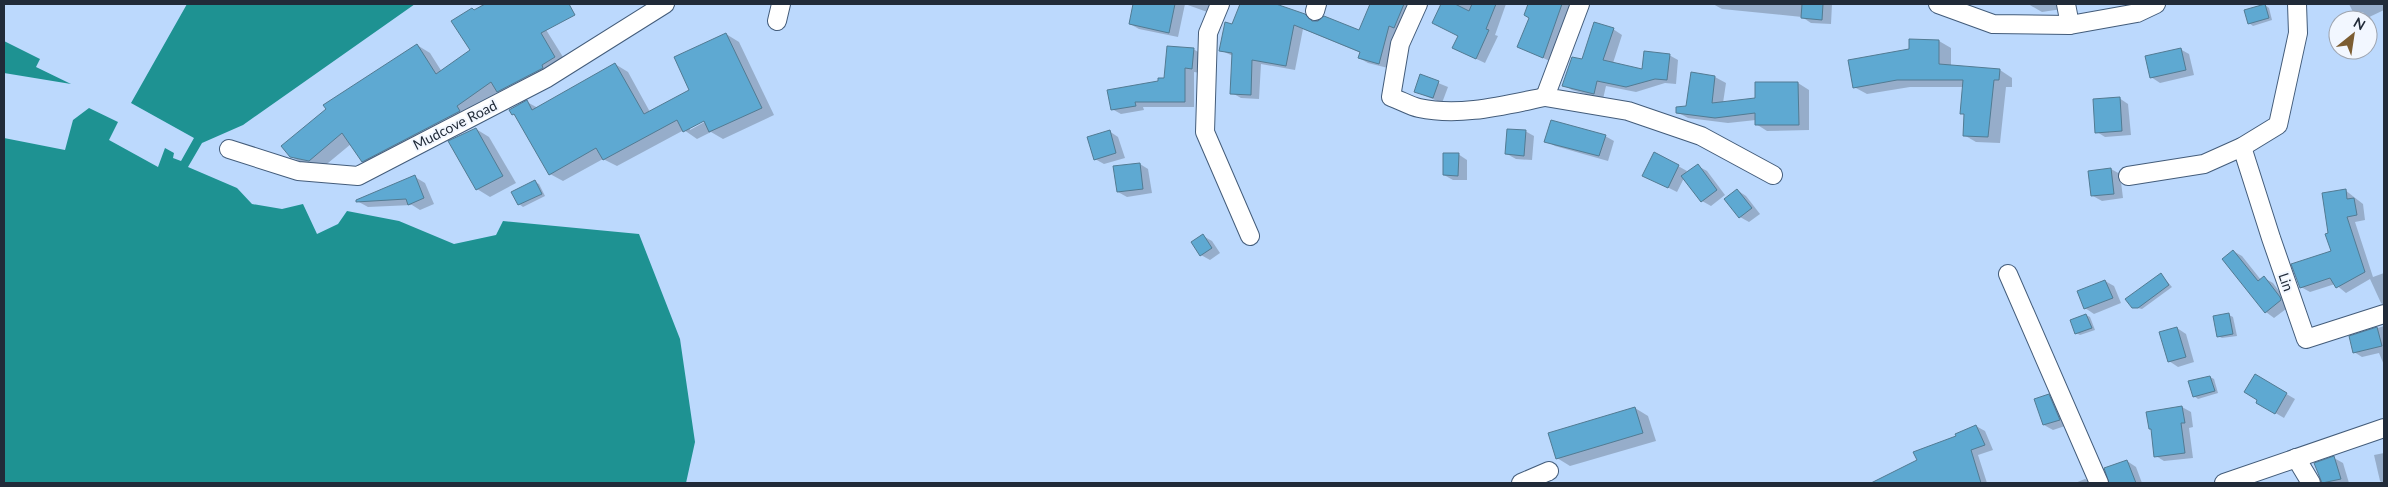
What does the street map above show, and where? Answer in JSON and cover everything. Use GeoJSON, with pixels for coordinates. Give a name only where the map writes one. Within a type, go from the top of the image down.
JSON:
{"type":"FeatureCollection","features":[{"type":"Feature","properties":{"kind":"street","name":"Mudcove Road"},"geometry":{"type":"LineString","coordinates":[[229,149],[298,171],[358,176],[547,78],[665,4]]}},
{"type":"Feature","properties":{"kind":"street"},"geometry":{"type":"LineString","coordinates":[[777,21],[781,4]]}},
{"type":"Feature","properties":{"kind":"street"},"geometry":{"type":"LineString","coordinates":[[1220,4],[1208,33],[1205,132],[1250,236]]}},
{"type":"Feature","properties":{"kind":"street"},"geometry":{"type":"LineString","coordinates":[[1418,4],[1400,44],[1391,97],[1419,108],[1460,111],[1546,97],[1628,111],[1692,133],[1773,175]]}},
{"type":"Feature","properties":{"kind":"street"},"geometry":{"type":"LineString","coordinates":[[1546,97],[1580,4]]}},
{"type":"Feature","properties":{"kind":"street"},"geometry":{"type":"LineString","coordinates":[[1938,4],[1993,24],[2070,25],[2137,13],[2156,4]]}},
{"type":"Feature","properties":{"kind":"street"},"geometry":{"type":"LineString","coordinates":[[2066,4],[2070,25]]}},
{"type":"Feature","properties":{"kind":"street"},"geometry":{"type":"LineString","coordinates":[[2128,176],[2204,164],[2242,146],[2278,125],[2298,33],[2297,4]]}},
{"type":"Feature","properties":{"kind":"street","name":"Lin"},"geometry":{"type":"LineString","coordinates":[[2242,146],[2306,339],[2384,314]]}},
{"type":"Feature","properties":{"kind":"street"},"geometry":{"type":"LineString","coordinates":[[2008,274],[2099,483]]}},
{"type":"Feature","properties":{"kind":"street"},"geometry":{"type":"LineString","coordinates":[[2224,483],[2384,428]]}},
{"type":"Feature","properties":{"kind":"street"},"geometry":{"type":"LineString","coordinates":[[2296,458],[2311,483]]}},
{"type":"Feature","properties":{"kind":"street"},"geometry":{"type":"LineString","coordinates":[[1521,483],[1549,471]]}},
{"type":"Feature","properties":{"kind":"shaded area"},"geometry":{"type":"Polygon","coordinates":[[[4,4],[415,4],[243,125],[202,143],[188,167],[237,188],[252,204],[282,209],[303,204],[317,234],[338,224],[347,211],[399,221],[454,244],[496,235],[503,221],[639,234],[680,339],[695,442],[686,483],[4,483],[4,4]]]}},
{"type":"Feature","properties":{"kind":"pier"},"geometry":{"type":"Polygon","coordinates":[[[4,4],[187,4],[131,103],[194,138],[181,161],[173,158],[174,153],[165,148],[158,167],[109,140],[118,122],[89,108],[73,120],[65,150],[4,138],[4,73],[71,84],[36,67],[40,59],[4,41],[4,4]]]}},
{"type":"Feature","properties":{"kind":"building"},"geometry":{"type":"Polygon","coordinates":[[[485,4],[569,4],[575,15],[541,33],[555,57],[542,65],[543,68],[497,92],[491,82],[457,106],[460,111],[362,162],[342,133],[309,161],[290,157],[281,146],[326,109],[323,105],[417,44],[436,74],[470,50],[451,21],[472,8],[474,10],[485,4]]]}},
{"type":"Feature","properties":{"kind":"building"},"geometry":{"type":"Polygon","coordinates":[[[1133,4],[1175,4],[1169,33],[1129,24],[1133,4]]]}},
{"type":"Feature","properties":{"kind":"building"},"geometry":{"type":"Polygon","coordinates":[[[1240,4],[1276,4],[1305,14],[1312,21],[1318,21],[1324,16],[1359,30],[1370,4],[1404,4],[1394,28],[1389,26],[1379,64],[1358,58],[1360,52],[1294,25],[1286,66],[1252,60],[1251,95],[1230,94],[1232,53],[1219,51],[1225,22],[1232,24],[1240,4]]]}},
{"type":"Feature","properties":{"kind":"building"},"geometry":{"type":"Polygon","coordinates":[[[1441,4],[1455,4],[1469,11],[1472,4],[1496,4],[1486,29],[1489,30],[1476,59],[1452,48],[1458,36],[1432,23],[1441,4]]]}},
{"type":"Feature","properties":{"kind":"building"},"geometry":{"type":"Polygon","coordinates":[[[1528,4],[1562,4],[1543,58],[1517,47],[1529,18],[1524,15],[1528,4]]]}},
{"type":"Feature","properties":{"kind":"building"},"geometry":{"type":"Polygon","coordinates":[[[1802,4],[1823,4],[1822,20],[1801,18],[1802,4]]]}},
{"type":"Feature","properties":{"kind":"building"},"geometry":{"type":"Polygon","coordinates":[[[2265,4],[2269,18],[2248,24],[2244,10],[2265,4]]]}},
{"type":"Feature","properties":{"kind":"building"},"geometry":{"type":"Polygon","coordinates":[[[1594,22],[1614,28],[1603,60],[1642,69],[1644,51],[1670,54],[1667,80],[1655,79],[1626,87],[1597,81],[1594,94],[1562,86],[1572,57],[1582,59],[1594,22]]]}},
{"type":"Feature","properties":{"kind":"building"},"geometry":{"type":"Polygon","coordinates":[[[726,33],[762,108],[709,132],[704,121],[683,132],[677,120],[603,160],[596,148],[549,175],[514,114],[512,115],[509,110],[527,100],[532,110],[615,63],[644,114],[689,90],[674,57],[726,33]]]}},
{"type":"Feature","properties":{"kind":"building"},"geometry":{"type":"Polygon","coordinates":[[[1909,39],[1939,40],[1939,64],[2000,69],[1999,80],[1994,80],[1988,137],[1963,136],[1964,114],[1960,114],[1963,80],[1897,80],[1853,88],[1848,60],[1909,49],[1909,39]]]}},
{"type":"Feature","properties":{"kind":"building"},"geometry":{"type":"Polygon","coordinates":[[[1167,46],[1194,48],[1192,69],[1185,68],[1185,102],[1135,102],[1136,106],[1111,110],[1107,90],[1158,81],[1158,78],[1164,78],[1167,46]]]}},
{"type":"Feature","properties":{"kind":"building"},"geometry":{"type":"Polygon","coordinates":[[[2181,48],[2186,70],[2150,78],[2145,56],[2181,48]]]}},
{"type":"Feature","properties":{"kind":"building"},"geometry":{"type":"Polygon","coordinates":[[[1691,72],[1715,76],[1712,103],[1755,98],[1755,82],[1798,82],[1799,125],[1755,125],[1755,113],[1715,118],[1676,113],[1676,107],[1686,106],[1691,72]]]}},
{"type":"Feature","properties":{"kind":"building"},"geometry":{"type":"Polygon","coordinates":[[[1420,74],[1439,81],[1433,98],[1414,92],[1420,74]]]}},
{"type":"Feature","properties":{"kind":"building"},"geometry":{"type":"Polygon","coordinates":[[[2120,97],[2122,131],[2095,133],[2093,99],[2120,97]]]}},
{"type":"Feature","properties":{"kind":"building"},"geometry":{"type":"Polygon","coordinates":[[[1551,120],[1606,135],[1599,156],[1544,142],[1551,120]]]}},
{"type":"Feature","properties":{"kind":"building"},"geometry":{"type":"Polygon","coordinates":[[[476,128],[503,176],[476,190],[448,141],[476,128]]]}},
{"type":"Feature","properties":{"kind":"building"},"geometry":{"type":"Polygon","coordinates":[[[1507,129],[1526,130],[1524,156],[1505,154],[1507,129]]]}},
{"type":"Feature","properties":{"kind":"building"},"geometry":{"type":"Polygon","coordinates":[[[1110,130],[1116,153],[1094,160],[1087,137],[1110,130]]]}},
{"type":"Feature","properties":{"kind":"building"},"geometry":{"type":"Polygon","coordinates":[[[1654,152],[1679,165],[1668,188],[1642,176],[1654,152]]]}},
{"type":"Feature","properties":{"kind":"building"},"geometry":{"type":"Polygon","coordinates":[[[1443,153],[1459,153],[1458,176],[1443,175],[1443,153]]]}},
{"type":"Feature","properties":{"kind":"building"},"geometry":{"type":"Polygon","coordinates":[[[1140,163],[1143,189],[1117,192],[1113,166],[1140,163]]]}},
{"type":"Feature","properties":{"kind":"building"},"geometry":{"type":"Polygon","coordinates":[[[1698,164],[1717,190],[1701,202],[1681,176],[1698,164]]]}},
{"type":"Feature","properties":{"kind":"building"},"geometry":{"type":"Polygon","coordinates":[[[2111,168],[2114,194],[2091,196],[2088,171],[2111,168]]]}},
{"type":"Feature","properties":{"kind":"building"},"geometry":{"type":"Polygon","coordinates":[[[415,175],[424,198],[408,205],[406,199],[356,202],[356,200],[415,175]]]}},
{"type":"Feature","properties":{"kind":"building"},"geometry":{"type":"Polygon","coordinates":[[[535,180],[542,194],[518,205],[511,192],[535,180]]]}},
{"type":"Feature","properties":{"kind":"building"},"geometry":{"type":"Polygon","coordinates":[[[1737,189],[1752,208],[1739,218],[1724,199],[1737,189]]]}},
{"type":"Feature","properties":{"kind":"building"},"geometry":{"type":"Polygon","coordinates":[[[2346,189],[2347,199],[2354,198],[2357,215],[2347,217],[2365,272],[2336,288],[2330,278],[2300,288],[2291,264],[2331,251],[2325,234],[2328,233],[2322,193],[2346,189]]]}},
{"type":"Feature","properties":{"kind":"building"},"geometry":{"type":"Polygon","coordinates":[[[1203,234],[1212,248],[1200,256],[1191,242],[1203,234]]]}},
{"type":"Feature","properties":{"kind":"building"},"geometry":{"type":"Polygon","coordinates":[[[2233,250],[2258,281],[2264,276],[2280,297],[2281,300],[2265,313],[2222,259],[2233,250]]]}},
{"type":"Feature","properties":{"kind":"building"},"geometry":{"type":"Polygon","coordinates":[[[2161,273],[2169,285],[2138,308],[2132,308],[2125,299],[2161,273]]]}},
{"type":"Feature","properties":{"kind":"building"},"geometry":{"type":"Polygon","coordinates":[[[2105,280],[2113,298],[2084,309],[2077,291],[2105,280]]]}},
{"type":"Feature","properties":{"kind":"building"},"geometry":{"type":"Polygon","coordinates":[[[2229,313],[2233,334],[2217,337],[2213,316],[2229,313]]]}},
{"type":"Feature","properties":{"kind":"building"},"geometry":{"type":"Polygon","coordinates":[[[2086,314],[2092,328],[2075,334],[2070,320],[2086,314]]]}},
{"type":"Feature","properties":{"kind":"building"},"geometry":{"type":"Polygon","coordinates":[[[2177,327],[2186,357],[2168,362],[2159,332],[2177,327]]]}},
{"type":"Feature","properties":{"kind":"building"},"geometry":{"type":"Polygon","coordinates":[[[2377,327],[2382,346],[2353,353],[2349,336],[2377,327]]]}},
{"type":"Feature","properties":{"kind":"building"},"geometry":{"type":"Polygon","coordinates":[[[2255,374],[2287,393],[2275,414],[2256,403],[2257,400],[2244,392],[2255,374]]]}},
{"type":"Feature","properties":{"kind":"building"},"geometry":{"type":"Polygon","coordinates":[[[2210,376],[2215,391],[2193,397],[2188,381],[2210,376]]]}},
{"type":"Feature","properties":{"kind":"building"},"geometry":{"type":"Polygon","coordinates":[[[2049,394],[2060,420],[2043,425],[2034,399],[2049,394]]]}},
{"type":"Feature","properties":{"kind":"building"},"geometry":{"type":"Polygon","coordinates":[[[2182,406],[2185,423],[2181,423],[2185,453],[2154,457],[2151,429],[2149,429],[2146,412],[2182,406]]]}},
{"type":"Feature","properties":{"kind":"building"},"geometry":{"type":"Polygon","coordinates":[[[1635,407],[1643,433],[1556,459],[1548,433],[1635,407]]]}},
{"type":"Feature","properties":{"kind":"building"},"geometry":{"type":"Polygon","coordinates":[[[1976,425],[1985,445],[1971,450],[1981,483],[1871,483],[1917,460],[1913,452],[1956,436],[1955,434],[1976,425]]]}},
{"type":"Feature","properties":{"kind":"building"},"geometry":{"type":"Polygon","coordinates":[[[2334,456],[2341,479],[2322,483],[2314,463],[2334,456]]]}},
{"type":"Feature","properties":{"kind":"building"},"geometry":{"type":"Polygon","coordinates":[[[2127,460],[2136,483],[2109,483],[2104,468],[2127,460]]]}}]}
